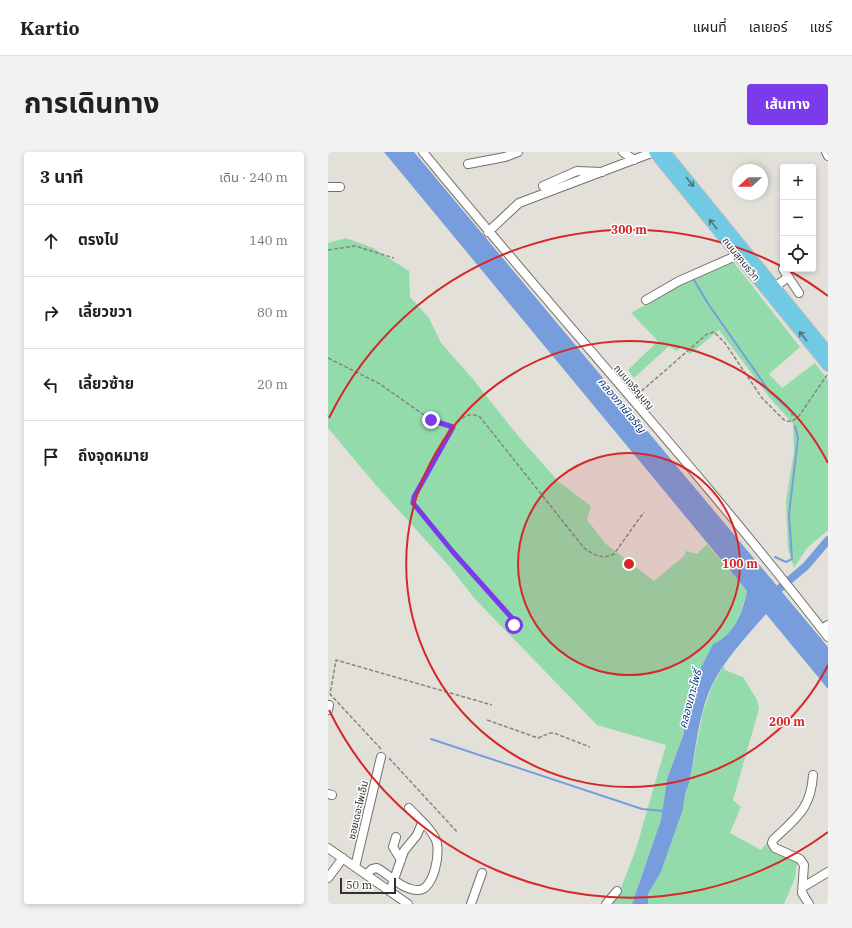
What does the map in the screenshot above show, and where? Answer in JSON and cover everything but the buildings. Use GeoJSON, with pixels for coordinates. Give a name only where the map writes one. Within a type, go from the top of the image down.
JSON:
{"type":"FeatureCollection","features":[{"type":"Feature","properties":{"kind":"main road","name":"ถนนสุคนธวิท"},"geometry":{"type":"LineString","coordinates":[[654,152],[828,366]]}},
{"type":"Feature","properties":{"kind":"main road","name":"ถนนสุคนธวิท"},"geometry":{"type":"LineString","coordinates":[[666,152],[828,352]]}},
{"type":"Feature","properties":{"kind":"street","name":"ถนนเจริญบุญ"},"geometry":{"type":"LineString","coordinates":[[423,152],[488,232],[763,554],[828,637]]}},
{"type":"Feature","properties":{"kind":"street"},"geometry":{"type":"LineString","coordinates":[[468,164],[505,157],[518,152]]}},
{"type":"Feature","properties":{"kind":"street"},"geometry":{"type":"LineString","coordinates":[[623,152],[634,160]]}},
{"type":"Feature","properties":{"kind":"street"},"geometry":{"type":"LineString","coordinates":[[488,232],[519,203],[654,152]]}},
{"type":"Feature","properties":{"kind":"street"},"geometry":{"type":"LineString","coordinates":[[826,152],[828,156]]}},
{"type":"Feature","properties":{"kind":"street"},"geometry":{"type":"LineString","coordinates":[[543,186],[577,171],[603,172]]}},
{"type":"Feature","properties":{"kind":"street"},"geometry":{"type":"LineString","coordinates":[[328,187],[340,186]]}},
{"type":"Feature","properties":{"kind":"street"},"geometry":{"type":"LineString","coordinates":[[646,300],[679,281],[738,255]]}},
{"type":"Feature","properties":{"kind":"street"},"geometry":{"type":"LineString","coordinates":[[785,272],[799,293]]}},
{"type":"Feature","properties":{"kind":"street"},"geometry":{"type":"LineString","coordinates":[[775,287],[788,277]]}},
{"type":"Feature","properties":{"kind":"street","name":"ซอยเดอะโพเอ็ม"},"geometry":{"type":"LineString","coordinates":[[355,867],[384,756]]}},
{"type":"Feature","properties":{"kind":"street"},"geometry":{"type":"LineString","coordinates":[[809,904],[802,893],[803,862],[800,859],[775,848],[772,843],[773,840],[798,816],[808,802],[812,789],[813,775]]}},
{"type":"Feature","properties":{"kind":"street"},"geometry":{"type":"LineString","coordinates":[[366,875],[372,869],[377,868],[412,890],[419,891],[424,889],[430,883],[437,859],[438,846],[435,837],[409,808]]}},
{"type":"Feature","properties":{"kind":"street"},"geometry":{"type":"LineString","coordinates":[[390,891],[404,851],[417,835],[422,823]]}},
{"type":"Feature","properties":{"kind":"street"},"geometry":{"type":"LineString","coordinates":[[396,838],[394,847],[400,860]]}},
{"type":"Feature","properties":{"kind":"street"},"geometry":{"type":"LineString","coordinates":[[328,848],[408,904]]}},
{"type":"Feature","properties":{"kind":"street"},"geometry":{"type":"LineString","coordinates":[[328,878],[343,858]]}},
{"type":"Feature","properties":{"kind":"street"},"geometry":{"type":"LineString","coordinates":[[803,887],[828,872]]}},
{"type":"Feature","properties":{"kind":"street"},"geometry":{"type":"LineString","coordinates":[[471,904],[482,873]]}},
{"type":"Feature","properties":{"kind":"street"},"geometry":{"type":"LineString","coordinates":[[606,904],[617,891]]}},
{"type":"Feature","properties":{"kind":"path"},"geometry":{"type":"LineString","coordinates":[[328,250],[355,246],[394,258]]}},
{"type":"Feature","properties":{"kind":"path"},"geometry":{"type":"LineString","coordinates":[[633,402],[636,396],[707,334],[714,332],[725,343],[762,398],[784,420],[788,422],[794,421],[799,416],[828,374]]}},
{"type":"Feature","properties":{"kind":"path"},"geometry":{"type":"LineString","coordinates":[[328,358],[380,384],[431,420],[453,427]]}},
{"type":"Feature","properties":{"kind":"path"},"geometry":{"type":"LineString","coordinates":[[515,633],[511,617],[453,552],[413,503],[414,497],[453,427],[459,420],[467,414],[474,414],[480,417],[584,548],[601,557],[608,557],[614,554],[644,512]]}},
{"type":"Feature","properties":{"kind":"path"},"geometry":{"type":"LineString","coordinates":[[458,833],[384,756],[330,694],[336,660],[492,705]]}},
{"type":"Feature","properties":{"kind":"path"},"geometry":{"type":"LineString","coordinates":[[487,720],[538,738],[554,733],[590,747]]}},
{"type":"Feature","properties":{"kind":"green space"},"geometry":{"type":"Polygon","coordinates":[[[346,238],[373,248],[409,271],[410,297],[429,318],[441,343],[472,378],[519,437],[559,482],[591,506],[587,520],[606,544],[654,581],[684,556],[686,551],[697,554],[707,544],[747,591],[740,615],[732,629],[713,644],[684,709],[684,733],[667,779],[661,820],[632,904],[609,904],[619,893],[636,849],[666,745],[597,725],[475,599],[449,566],[374,483],[328,428],[328,243],[346,238]]]}},
{"type":"Feature","properties":{"kind":"green space"},"geometry":{"type":"Polygon","coordinates":[[[732,260],[800,347],[769,374],[782,388],[815,363],[828,380],[828,530],[807,548],[794,568],[788,549],[786,501],[794,451],[793,424],[770,398],[719,330],[690,354],[681,347],[677,351],[669,346],[634,378],[628,370],[658,341],[631,313],[685,282],[732,260]]]}},
{"type":"Feature","properties":{"kind":"green space"},"geometry":{"type":"Polygon","coordinates":[[[724,665],[725,670],[743,677],[757,700],[759,709],[733,800],[741,807],[730,833],[761,850],[767,843],[797,863],[795,878],[784,904],[648,904],[648,894],[661,872],[683,809],[703,712],[712,686],[724,665]]]}},
{"type":"Feature","properties":{"kind":"water","name":"คลองภาษีเจริญ"},"geometry":{"type":"Polygon","coordinates":[[[384,152],[414,152],[828,647],[828,689],[766,614],[723,666],[712,685],[703,708],[683,809],[661,872],[648,894],[648,904],[632,904],[661,820],[667,779],[684,733],[684,709],[690,690],[713,644],[727,635],[732,629],[740,615],[747,591],[384,152]]]}},
{"type":"Feature","properties":{"kind":"waterway"},"geometry":{"type":"LineString","coordinates":[[694,280],[707,302],[769,391],[792,412],[792,415]]}},
{"type":"Feature","properties":{"kind":"waterway"},"geometry":{"type":"LineString","coordinates":[[775,557],[786,562],[792,559],[789,514],[798,438],[795,426]]}},
{"type":"Feature","properties":{"kind":"waterway","name":"คลองเกาะโพธิ์"},"geometry":{"type":"LineString","coordinates":[[773,594],[806,566],[828,540]]}},
{"type":"Feature","properties":{"kind":"waterway"},"geometry":{"type":"LineString","coordinates":[[431,739],[642,809],[664,811]]}},
{"type":"Feature","properties":{"kind":"route"},"geometry":{"type":"LineString","coordinates":[[431,420],[453,427],[414,497],[413,503],[416,509],[430,523],[453,552],[511,617],[514,625]]}}]}
